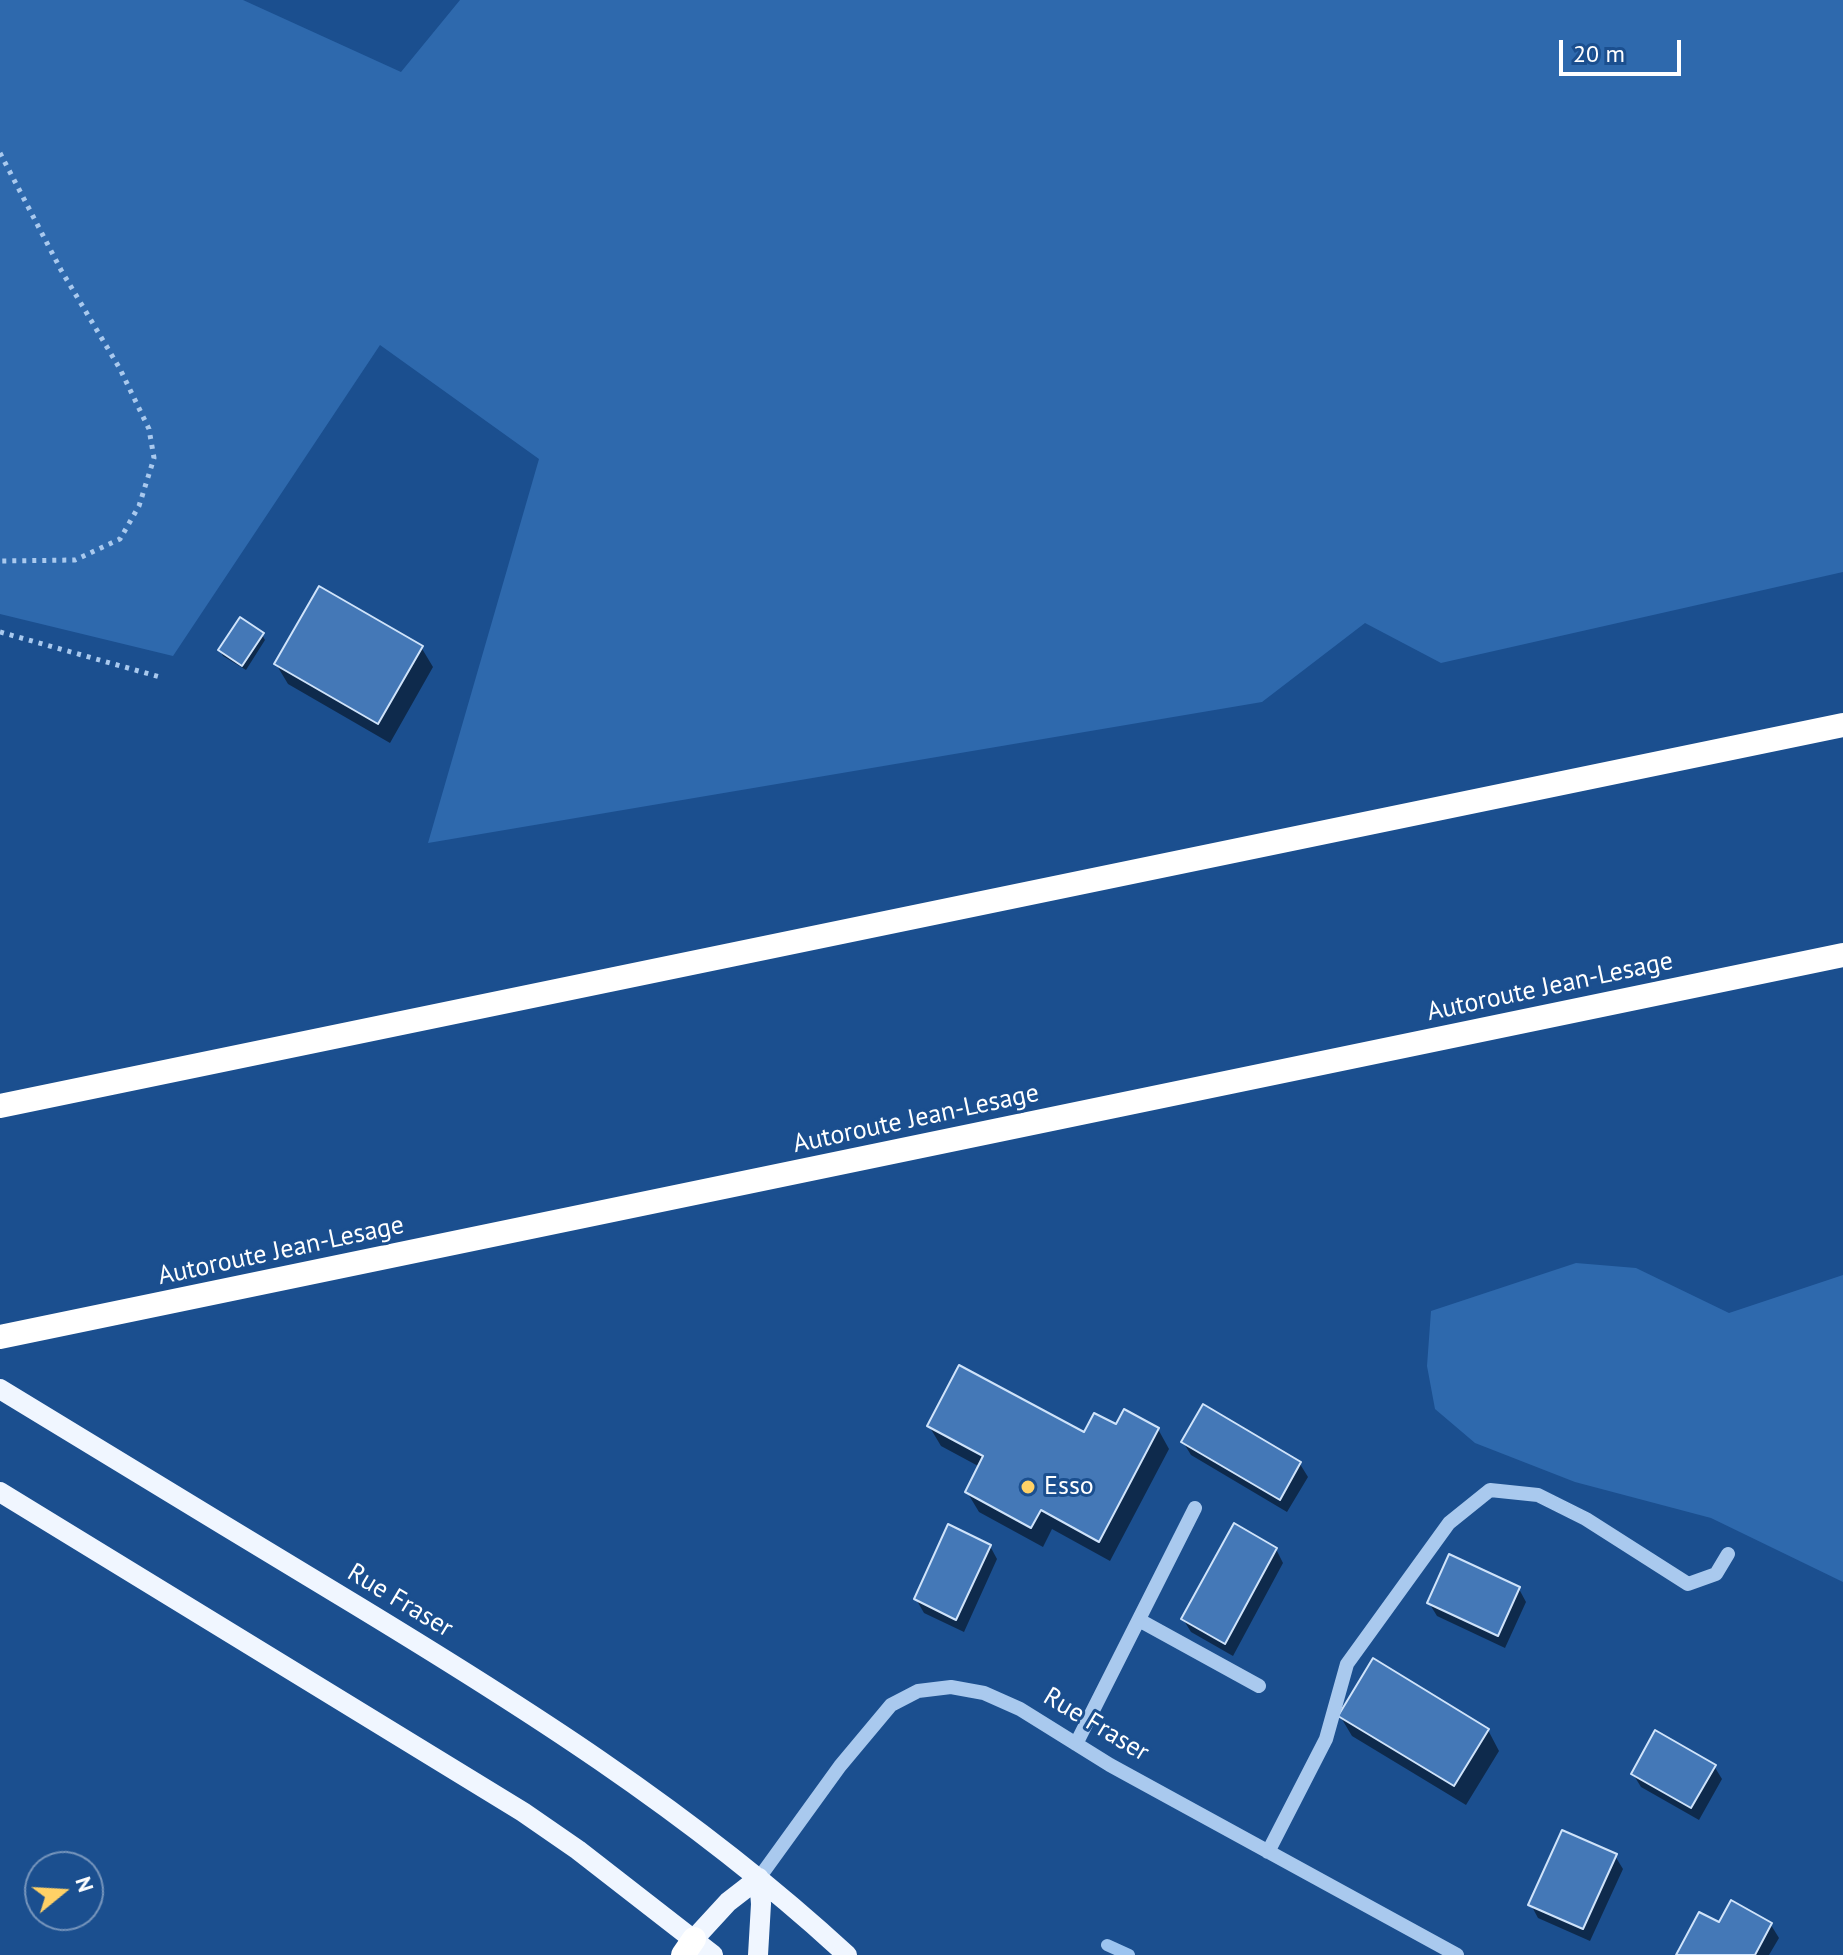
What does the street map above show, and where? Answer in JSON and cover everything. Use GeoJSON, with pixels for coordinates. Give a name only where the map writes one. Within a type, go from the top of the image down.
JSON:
{"type":"FeatureCollection","features":[{"type":"Feature","properties":{"kind":"highway"},"geometry":{"type":"LineString","coordinates":[[0,1106],[1843,725]]}},
{"type":"Feature","properties":{"kind":"highway","name":"Autoroute Jean-Lesage"},"geometry":{"type":"LineString","coordinates":[[0,1337],[1843,955]]}},
{"type":"Feature","properties":{"kind":"highway"},"geometry":{"type":"LineString","coordinates":[[0,1347],[135,1310]]}},
{"type":"Feature","properties":{"kind":"main road","name":"Rue Fraser"},"geometry":{"type":"LineString","coordinates":[[0,1389],[499,1692],[674,1812],[759,1878],[847,1955]]}},
{"type":"Feature","properties":{"kind":"main road"},"geometry":{"type":"LineString","coordinates":[[0,1492],[523,1812],[578,1850],[689,1947],[713,1955]]}},
{"type":"Feature","properties":{"kind":"main road"},"geometry":{"type":"LineString","coordinates":[[689,1947],[728,1902],[759,1878]]}},
{"type":"Feature","properties":{"kind":"main road"},"geometry":{"type":"LineString","coordinates":[[758,1955],[759,1878]]}},
{"type":"Feature","properties":{"kind":"street"},"geometry":{"type":"LineString","coordinates":[[1268,1852],[1326,1739],[1347,1664],[1449,1523],[1490,1490],[1538,1495],[1586,1519],[1688,1584],[1716,1574],[1728,1554]]}},
{"type":"Feature","properties":{"kind":"street"},"geometry":{"type":"LineString","coordinates":[[1076,1744],[1195,1508]]}},
{"type":"Feature","properties":{"kind":"street"},"geometry":{"type":"LineString","coordinates":[[1139,1620],[1259,1686]]}},
{"type":"Feature","properties":{"kind":"street","name":"Rue Fraser"},"geometry":{"type":"LineString","coordinates":[[759,1878],[869,1728],[891,1705],[918,1691],[951,1687],[984,1693],[1020,1709],[1076,1744],[1457,1955]]}},
{"type":"Feature","properties":{"kind":"path"},"geometry":{"type":"LineString","coordinates":[[0,153],[61,270],[120,369],[149,429],[154,458],[139,506],[120,539],[75,560],[0,561]]}},
{"type":"Feature","properties":{"kind":"path"},"geometry":{"type":"LineString","coordinates":[[0,632],[160,677]]}},
{"type":"Feature","properties":{"kind":"shaded area"},"geometry":{"type":"Polygon","coordinates":[[[0,0],[243,0],[401,72],[460,0],[1843,0],[1843,572],[1441,663],[1365,623],[1262,702],[428,843],[539,459],[380,345],[173,656],[0,614],[0,0]]]}},
{"type":"Feature","properties":{"kind":"shaded area"},"geometry":{"type":"Polygon","coordinates":[[[1576,1263],[1636,1268],[1729,1313],[1843,1275],[1843,1582],[1711,1518],[1575,1482],[1475,1443],[1435,1409],[1427,1366],[1431,1311],[1576,1263]]]}},
{"type":"Feature","properties":{"kind":"building"},"geometry":{"type":"Polygon","coordinates":[[[319,586],[423,646],[378,724],[274,664],[319,586]]]}},
{"type":"Feature","properties":{"kind":"building"},"geometry":{"type":"Polygon","coordinates":[[[240,617],[264,633],[242,666],[218,650],[240,617]]]}},
{"type":"Feature","properties":{"kind":"building"},"geometry":{"type":"Polygon","coordinates":[[[959,1365],[1084,1432],[1094,1413],[1116,1424],[1124,1409],[1159,1428],[1099,1542],[1041,1510],[1031,1528],[965,1492],[983,1456],[927,1426],[959,1365]]]}},
{"type":"Feature","properties":{"kind":"building"},"geometry":{"type":"Polygon","coordinates":[[[1203,1404],[1301,1462],[1280,1500],[1181,1442],[1203,1404]]]}},
{"type":"Feature","properties":{"kind":"building"},"geometry":{"type":"Polygon","coordinates":[[[1234,1523],[1277,1548],[1225,1644],[1181,1619],[1234,1523]]]}},
{"type":"Feature","properties":{"kind":"building"},"geometry":{"type":"Polygon","coordinates":[[[948,1524],[991,1545],[956,1620],[914,1599],[948,1524]]]}},
{"type":"Feature","properties":{"kind":"building"},"geometry":{"type":"Polygon","coordinates":[[[1449,1554],[1520,1587],[1498,1636],[1427,1603],[1449,1554]]]}},
{"type":"Feature","properties":{"kind":"building"},"geometry":{"type":"Polygon","coordinates":[[[1373,1658],[1489,1729],[1454,1786],[1338,1716],[1373,1658]]]}},
{"type":"Feature","properties":{"kind":"building"},"geometry":{"type":"Polygon","coordinates":[[[1655,1730],[1716,1765],[1691,1808],[1631,1774],[1655,1730]]]}},
{"type":"Feature","properties":{"kind":"building"},"geometry":{"type":"Polygon","coordinates":[[[1562,1830],[1617,1854],[1583,1929],[1528,1905],[1562,1830]]]}},
{"type":"Feature","properties":{"kind":"building"},"geometry":{"type":"Polygon","coordinates":[[[1731,1900],[1772,1923],[1755,1955],[1676,1955],[1699,1912],[1719,1922],[1731,1900]]]}},
{"type":"Feature","properties":{"kind":"waterway"},"geometry":{"type":"LineString","coordinates":[[1107,1945],[1129,1955]]}},
{"type":"Feature","properties":{"kind":"place","name":"Esso"},"geometry":{"type":"Point","coordinates":[1028,1487]}}]}
